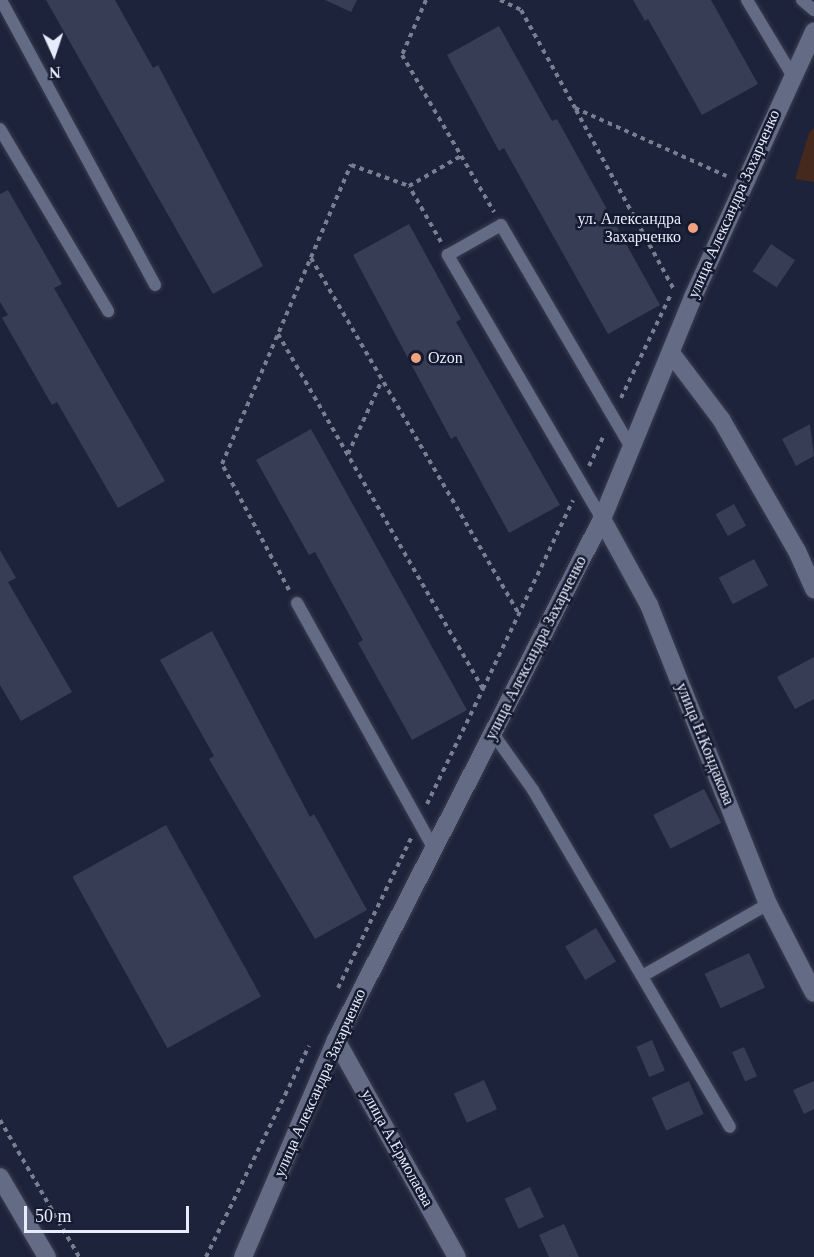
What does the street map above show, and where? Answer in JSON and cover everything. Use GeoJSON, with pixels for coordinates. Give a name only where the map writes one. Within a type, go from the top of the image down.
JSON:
{"type":"FeatureCollection","features":[{"type":"Feature","properties":{"kind":"street","name":"улица Александра Захарченко"},"geometry":{"type":"LineString","coordinates":[[243,1257],[336,1040],[602,519],[630,446],[792,75],[814,32]]}},
{"type":"Feature","properties":{"kind":"street"},"geometry":{"type":"LineString","coordinates":[[671,353],[722,418],[797,551],[814,589]]}},
{"type":"Feature","properties":{"kind":"street","name":"улица Н.Кондакова"},"geometry":{"type":"LineString","coordinates":[[602,519],[650,605],[768,904],[808,969],[814,993]]}},
{"type":"Feature","properties":{"kind":"street","name":"улица А.Ермолаева"},"geometry":{"type":"LineString","coordinates":[[336,1040],[458,1257]]}},
{"type":"Feature","properties":{"kind":"street"},"geometry":{"type":"LineString","coordinates":[[0,1176],[47,1257]]}},
{"type":"Feature","properties":{"kind":"lane"},"geometry":{"type":"LineString","coordinates":[[1,0],[155,285]]}},
{"type":"Feature","properties":{"kind":"lane"},"geometry":{"type":"LineString","coordinates":[[747,0],[792,75]]}},
{"type":"Feature","properties":{"kind":"lane"},"geometry":{"type":"LineString","coordinates":[[802,0],[814,10]]}},
{"type":"Feature","properties":{"kind":"lane"},"geometry":{"type":"LineString","coordinates":[[0,129],[108,310]]}},
{"type":"Feature","properties":{"kind":"lane"},"geometry":{"type":"LineString","coordinates":[[602,519],[448,255],[501,225],[630,446]]}},
{"type":"Feature","properties":{"kind":"lane"},"geometry":{"type":"LineString","coordinates":[[297,603],[434,848]]}},
{"type":"Feature","properties":{"kind":"lane"},"geometry":{"type":"LineString","coordinates":[[492,732],[533,790],[644,975],[730,1127]]}},
{"type":"Feature","properties":{"kind":"lane"},"geometry":{"type":"LineString","coordinates":[[644,975],[768,904]]}},
{"type":"Feature","properties":{"kind":"path"},"geometry":{"type":"LineString","coordinates":[[426,0],[402,55],[501,225]]}},
{"type":"Feature","properties":{"kind":"path"},"geometry":{"type":"LineString","coordinates":[[500,0],[521,10],[673,288]]}},
{"type":"Feature","properties":{"kind":"path"},"geometry":{"type":"LineString","coordinates":[[575,108],[726,176]]}},
{"type":"Feature","properties":{"kind":"path"},"geometry":{"type":"LineString","coordinates":[[409,186],[461,156]]}},
{"type":"Feature","properties":{"kind":"path"},"geometry":{"type":"LineString","coordinates":[[297,603],[222,464],[351,165],[409,186],[448,255]]}},
{"type":"Feature","properties":{"kind":"path"},"geometry":{"type":"LineString","coordinates":[[311,258],[519,614]]}},
{"type":"Feature","properties":{"kind":"path"},"geometry":{"type":"LineString","coordinates":[[348,454],[382,380]]}},
{"type":"Feature","properties":{"kind":"path"},"geometry":{"type":"LineString","coordinates":[[336,992],[483,689]]}},
{"type":"Feature","properties":{"kind":"path"},"geometry":{"type":"LineString","coordinates":[[206,1257],[310,1045]]}},
{"type":"Feature","properties":{"kind":"path"},"geometry":{"type":"LineString","coordinates":[[0,1120],[79,1257]]}},
{"type":"Feature","properties":{"kind":"shaded area"},"geometry":{"type":"Polygon","coordinates":[[[814,128],[814,182],[795,179],[809,133],[814,128]]]}},
{"type":"Feature","properties":{"kind":"building"},"geometry":{"type":"Polygon","coordinates":[[[46,0],[115,0],[153,68],[158,65],[263,266],[213,294],[46,0]]]}},
{"type":"Feature","properties":{"kind":"building"},"geometry":{"type":"Polygon","coordinates":[[[325,0],[357,0],[351,12],[325,0]]]}},
{"type":"Feature","properties":{"kind":"building"},"geometry":{"type":"Polygon","coordinates":[[[633,0],[711,0],[758,84],[702,115],[648,19],[645,21],[633,0]]]}},
{"type":"Feature","properties":{"kind":"building"},"geometry":{"type":"Polygon","coordinates":[[[499,26],[552,121],[557,119],[660,305],[608,334],[504,148],[499,151],[447,55],[499,26]]]}},
{"type":"Feature","properties":{"kind":"building"},"geometry":{"type":"Polygon","coordinates":[[[8,190],[62,284],[54,288],[165,481],[118,508],[57,402],[52,405],[2,318],[8,315],[0,302],[0,194],[8,190]]]}},
{"type":"Feature","properties":{"kind":"building"},"geometry":{"type":"Polygon","coordinates":[[[409,224],[461,319],[456,322],[560,505],[509,533],[456,436],[451,439],[353,255],[409,224]]]}},
{"type":"Feature","properties":{"kind":"building"},"geometry":{"type":"Polygon","coordinates":[[[771,244],[795,260],[777,288],[753,271],[771,244]]]}},
{"type":"Feature","properties":{"kind":"building"},"geometry":{"type":"Polygon","coordinates":[[[810,424],[814,456],[796,466],[782,439],[810,424]]]}},
{"type":"Feature","properties":{"kind":"building"},"geometry":{"type":"Polygon","coordinates":[[[311,429],[467,710],[412,740],[358,643],[363,640],[315,552],[309,555],[256,460],[311,429]]]}},
{"type":"Feature","properties":{"kind":"building"},"geometry":{"type":"Polygon","coordinates":[[[734,504],[746,526],[728,536],[716,514],[734,504]]]}},
{"type":"Feature","properties":{"kind":"building"},"geometry":{"type":"Polygon","coordinates":[[[0,550],[16,578],[8,582],[72,692],[21,721],[0,685],[0,550]]]}},
{"type":"Feature","properties":{"kind":"building"},"geometry":{"type":"Polygon","coordinates":[[[754,559],[768,585],[733,604],[719,578],[754,559]]]}},
{"type":"Feature","properties":{"kind":"building"},"geometry":{"type":"Polygon","coordinates":[[[212,631],[310,817],[314,814],[367,910],[315,939],[209,759],[214,756],[160,660],[212,631]]]}},
{"type":"Feature","properties":{"kind":"building"},"geometry":{"type":"Polygon","coordinates":[[[814,657],[814,699],[795,709],[777,677],[814,657]]]}},
{"type":"Feature","properties":{"kind":"building"},"geometry":{"type":"Polygon","coordinates":[[[704,789],[721,823],[670,849],[653,815],[704,789]]]}},
{"type":"Feature","properties":{"kind":"building"},"geometry":{"type":"Polygon","coordinates":[[[166,825],[261,996],[167,1048],[72,877],[166,825]]]}},
{"type":"Feature","properties":{"kind":"building"},"geometry":{"type":"Polygon","coordinates":[[[596,928],[616,961],[585,980],[565,947],[596,928]]]}},
{"type":"Feature","properties":{"kind":"building"},"geometry":{"type":"Polygon","coordinates":[[[749,953],[765,987],[721,1008],[705,974],[749,953]]]}},
{"type":"Feature","properties":{"kind":"building"},"geometry":{"type":"Polygon","coordinates":[[[652,1040],[665,1070],[649,1077],[636,1047],[652,1040]]]}},
{"type":"Feature","properties":{"kind":"building"},"geometry":{"type":"Polygon","coordinates":[[[744,1047],[757,1076],[745,1082],[732,1052],[744,1047]]]}},
{"type":"Feature","properties":{"kind":"building"},"geometry":{"type":"Polygon","coordinates":[[[484,1080],[497,1109],[467,1123],[454,1093],[484,1080]]]}},
{"type":"Feature","properties":{"kind":"building"},"geometry":{"type":"Polygon","coordinates":[[[689,1081],[704,1114],[666,1131],[652,1098],[689,1081]]]}},
{"type":"Feature","properties":{"kind":"building"},"geometry":{"type":"Polygon","coordinates":[[[814,1081],[814,1109],[804,1114],[793,1090],[814,1081]]]}},
{"type":"Feature","properties":{"kind":"building"},"geometry":{"type":"Polygon","coordinates":[[[530,1187],[544,1217],[519,1229],[505,1199],[530,1187]]]}},
{"type":"Feature","properties":{"kind":"building"},"geometry":{"type":"Polygon","coordinates":[[[564,1224],[579,1257],[549,1257],[539,1235],[564,1224]]]}},
{"type":"Feature","properties":{"kind":"place","name":"ул. Александра Захарченко"},"geometry":{"type":"Point","coordinates":[693,228]}},
{"type":"Feature","properties":{"kind":"place","name":"Ozon"},"geometry":{"type":"Point","coordinates":[416,358]}}]}
